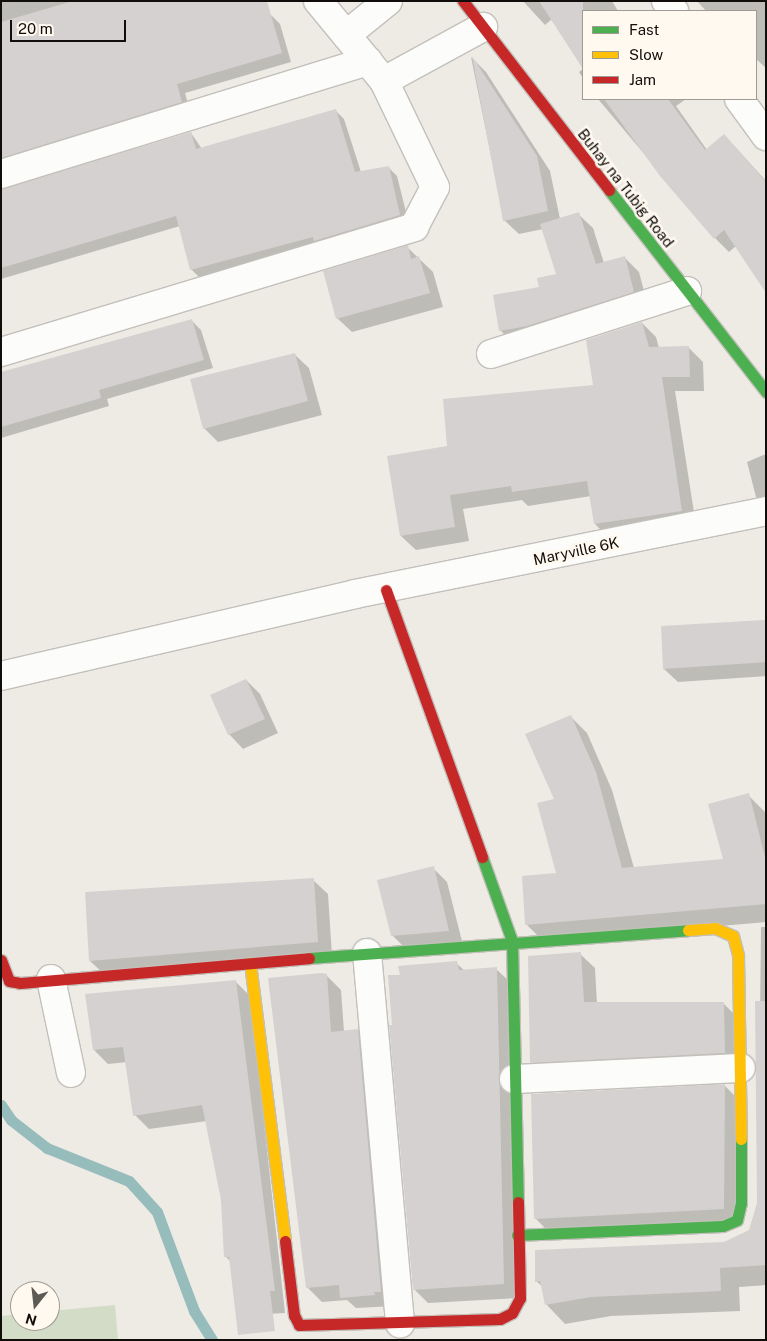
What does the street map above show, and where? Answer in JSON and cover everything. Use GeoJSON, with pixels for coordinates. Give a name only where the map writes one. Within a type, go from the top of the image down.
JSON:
{"type":"FeatureCollection","features":[{"type":"Feature","properties":{"kind":"street"},"geometry":{"type":"LineString","coordinates":[[1,352],[414,227],[435,187],[376,71],[318,1]]}},
{"type":"Feature","properties":{"kind":"street"},"geometry":{"type":"LineString","coordinates":[[346,35],[388,1]]}},
{"type":"Feature","properties":{"kind":"street","name":"Buhay na Tubig Road"},"geometry":{"type":"LineString","coordinates":[[463,1],[766,392]]}},
{"type":"Feature","properties":{"kind":"street"},"geometry":{"type":"LineString","coordinates":[[1,174],[376,71],[483,27]]}},
{"type":"Feature","properties":{"kind":"street"},"geometry":{"type":"LineString","coordinates":[[749,102],[766,136]]}},
{"type":"Feature","properties":{"kind":"street"},"geometry":{"type":"LineString","coordinates":[[491,354],[687,291]]}},
{"type":"Feature","properties":{"kind":"street","name":"Maryville 6K"},"geometry":{"type":"LineString","coordinates":[[1,676],[69,658],[766,511]]}},
{"type":"Feature","properties":{"kind":"street"},"geometry":{"type":"LineString","coordinates":[[250,963],[294,1315],[299,1326],[500,1320],[512,1313],[520,1298],[517,1235],[512,941],[386,590]]}},
{"type":"Feature","properties":{"kind":"street"},"geometry":{"type":"LineString","coordinates":[[1,960],[9,981],[512,941],[715,928],[733,936],[738,955],[740,1068],[741,1203],[737,1220],[723,1226],[517,1235]]}},
{"type":"Feature","properties":{"kind":"street"},"geometry":{"type":"LineString","coordinates":[[367,953],[400,1324]]}},
{"type":"Feature","properties":{"kind":"street"},"geometry":{"type":"LineString","coordinates":[[51,979],[70,1073]]}},
{"type":"Feature","properties":{"kind":"street"},"geometry":{"type":"LineString","coordinates":[[514,1079],[740,1068]]}},
{"type":"Feature","properties":{"kind":"green space"},"geometry":{"type":"Polygon","coordinates":[[[115,1305],[118,1340],[1,1340],[1,1316],[10,1315],[10,1331],[60,1331],[60,1310],[115,1305]]]}},
{"type":"Feature","properties":{"kind":"building"},"geometry":{"type":"Polygon","coordinates":[[[73,1],[267,1],[282,53],[177,84],[182,102],[1,158],[1,22],[73,1]]]}},
{"type":"Feature","properties":{"kind":"building"},"geometry":{"type":"Polygon","coordinates":[[[539,1],[583,1],[582,67],[539,1]]]}},
{"type":"Feature","properties":{"kind":"building"},"geometry":{"type":"Polygon","coordinates":[[[472,56],[537,156],[548,211],[503,221],[472,56]]]}},
{"type":"Feature","properties":{"kind":"building"},"geometry":{"type":"Polygon","coordinates":[[[605,100],[669,100],[705,150],[724,134],[766,182],[766,293],[724,230],[714,239],[660,176],[605,100]]]}},
{"type":"Feature","properties":{"kind":"building"},"geometry":{"type":"Polygon","coordinates":[[[336,109],[355,172],[389,166],[400,215],[314,241],[313,237],[190,270],[176,216],[1,268],[1,189],[191,132],[196,149],[336,109]]]}},
{"type":"Feature","properties":{"kind":"building"},"geometry":{"type":"Polygon","coordinates":[[[579,212],[596,264],[625,256],[634,292],[527,326],[499,331],[493,295],[539,287],[537,278],[556,274],[540,224],[579,212]]]}},
{"type":"Feature","properties":{"kind":"building"},"geometry":{"type":"Polygon","coordinates":[[[408,245],[411,259],[419,256],[430,293],[336,319],[323,271],[408,245]]]}},
{"type":"Feature","properties":{"kind":"building"},"geometry":{"type":"Polygon","coordinates":[[[192,319],[204,360],[99,390],[101,398],[1,427],[1,372],[192,319]]]}},
{"type":"Feature","properties":{"kind":"building"},"geometry":{"type":"Polygon","coordinates":[[[642,322],[649,347],[689,346],[690,377],[662,377],[682,511],[594,524],[587,481],[512,492],[511,486],[450,495],[455,527],[400,536],[387,456],[447,446],[443,399],[593,385],[586,340],[642,322]]]}},
{"type":"Feature","properties":{"kind":"building"},"geometry":{"type":"Polygon","coordinates":[[[295,353],[308,401],[203,429],[190,379],[295,353]]]}},
{"type":"Feature","properties":{"kind":"building"},"geometry":{"type":"Polygon","coordinates":[[[766,620],[766,662],[663,669],[661,626],[766,620]]]}},
{"type":"Feature","properties":{"kind":"building"},"geometry":{"type":"Polygon","coordinates":[[[246,679],[265,719],[228,735],[210,695],[246,679]]]}},
{"type":"Feature","properties":{"kind":"building"},"geometry":{"type":"Polygon","coordinates":[[[571,715],[596,772],[622,868],[723,859],[708,804],[749,793],[766,861],[766,904],[525,925],[522,876],[556,873],[537,803],[554,799],[525,734],[571,715]]]}},
{"type":"Feature","properties":{"kind":"building"},"geometry":{"type":"Polygon","coordinates":[[[434,866],[449,931],[391,936],[377,880],[434,866]]]}},
{"type":"Feature","properties":{"kind":"building"},"geometry":{"type":"Polygon","coordinates":[[[314,878],[318,942],[89,961],[85,892],[314,878]]]}},
{"type":"Feature","properties":{"kind":"building"},"geometry":{"type":"Polygon","coordinates":[[[581,952],[584,1002],[724,1002],[725,1053],[530,1063],[528,956],[581,952]]]}},
{"type":"Feature","properties":{"kind":"building"},"geometry":{"type":"Polygon","coordinates":[[[457,961],[459,970],[497,967],[504,1284],[413,1290],[389,1025],[392,1025],[388,975],[400,975],[398,966],[457,961]]]}},
{"type":"Feature","properties":{"kind":"building"},"geometry":{"type":"Polygon","coordinates":[[[327,974],[331,1032],[358,1029],[381,1292],[374,1292],[375,1295],[340,1298],[339,1285],[306,1288],[268,978],[327,974]]]}},
{"type":"Feature","properties":{"kind":"building"},"geometry":{"type":"Polygon","coordinates":[[[236,980],[275,1291],[270,1291],[275,1331],[238,1335],[229,1257],[224,1257],[221,1200],[202,1105],[133,1116],[123,1047],[93,1050],[85,994],[236,980]]]}},
{"type":"Feature","properties":{"kind":"building"},"geometry":{"type":"Polygon","coordinates":[[[755,1001],[766,1001],[766,1265],[720,1268],[721,1291],[591,1297],[545,1305],[540,1281],[535,1282],[535,1250],[724,1242],[749,1230],[757,1203],[755,1001]]]}},
{"type":"Feature","properties":{"kind":"building"},"geometry":{"type":"Polygon","coordinates":[[[725,1084],[724,1209],[534,1219],[531,1094],[725,1084]]]}},
{"type":"Feature","properties":{"kind":"waterway"},"geometry":{"type":"LineString","coordinates":[[1,1105],[11,1120],[47,1148],[129,1181],[157,1212],[194,1311],[212,1340]]}},
{"type":"Feature","properties":{"kind":"traffic: fast"},"geometry":{"type":"LineString","coordinates":[[609,190],[766,392]]}},
{"type":"Feature","properties":{"kind":"traffic: fast"},"geometry":{"type":"LineString","coordinates":[[482,857],[512,941],[518,1202]]}},
{"type":"Feature","properties":{"kind":"traffic: fast"},"geometry":{"type":"LineString","coordinates":[[309,958],[688,930]]}},
{"type":"Feature","properties":{"kind":"traffic: fast"},"geometry":{"type":"LineString","coordinates":[[517,1235],[723,1226],[737,1220],[741,1203],[741,1139]]}},
{"type":"Feature","properties":{"kind":"traffic: slow"},"geometry":{"type":"LineString","coordinates":[[688,930],[715,928],[733,936],[738,955],[741,1139]]}},
{"type":"Feature","properties":{"kind":"traffic: slow"},"geometry":{"type":"LineString","coordinates":[[250,963],[285,1241]]}},
{"type":"Feature","properties":{"kind":"traffic: jam"},"geometry":{"type":"LineString","coordinates":[[463,1],[609,190]]}},
{"type":"Feature","properties":{"kind":"traffic: jam"},"geometry":{"type":"LineString","coordinates":[[386,590],[482,857]]}},
{"type":"Feature","properties":{"kind":"traffic: jam"},"geometry":{"type":"LineString","coordinates":[[1,960],[9,981],[20,983],[309,958]]}},
{"type":"Feature","properties":{"kind":"traffic: jam"},"geometry":{"type":"LineString","coordinates":[[285,1241],[294,1315],[299,1325],[500,1319],[512,1313],[520,1298],[518,1202]]}}]}
